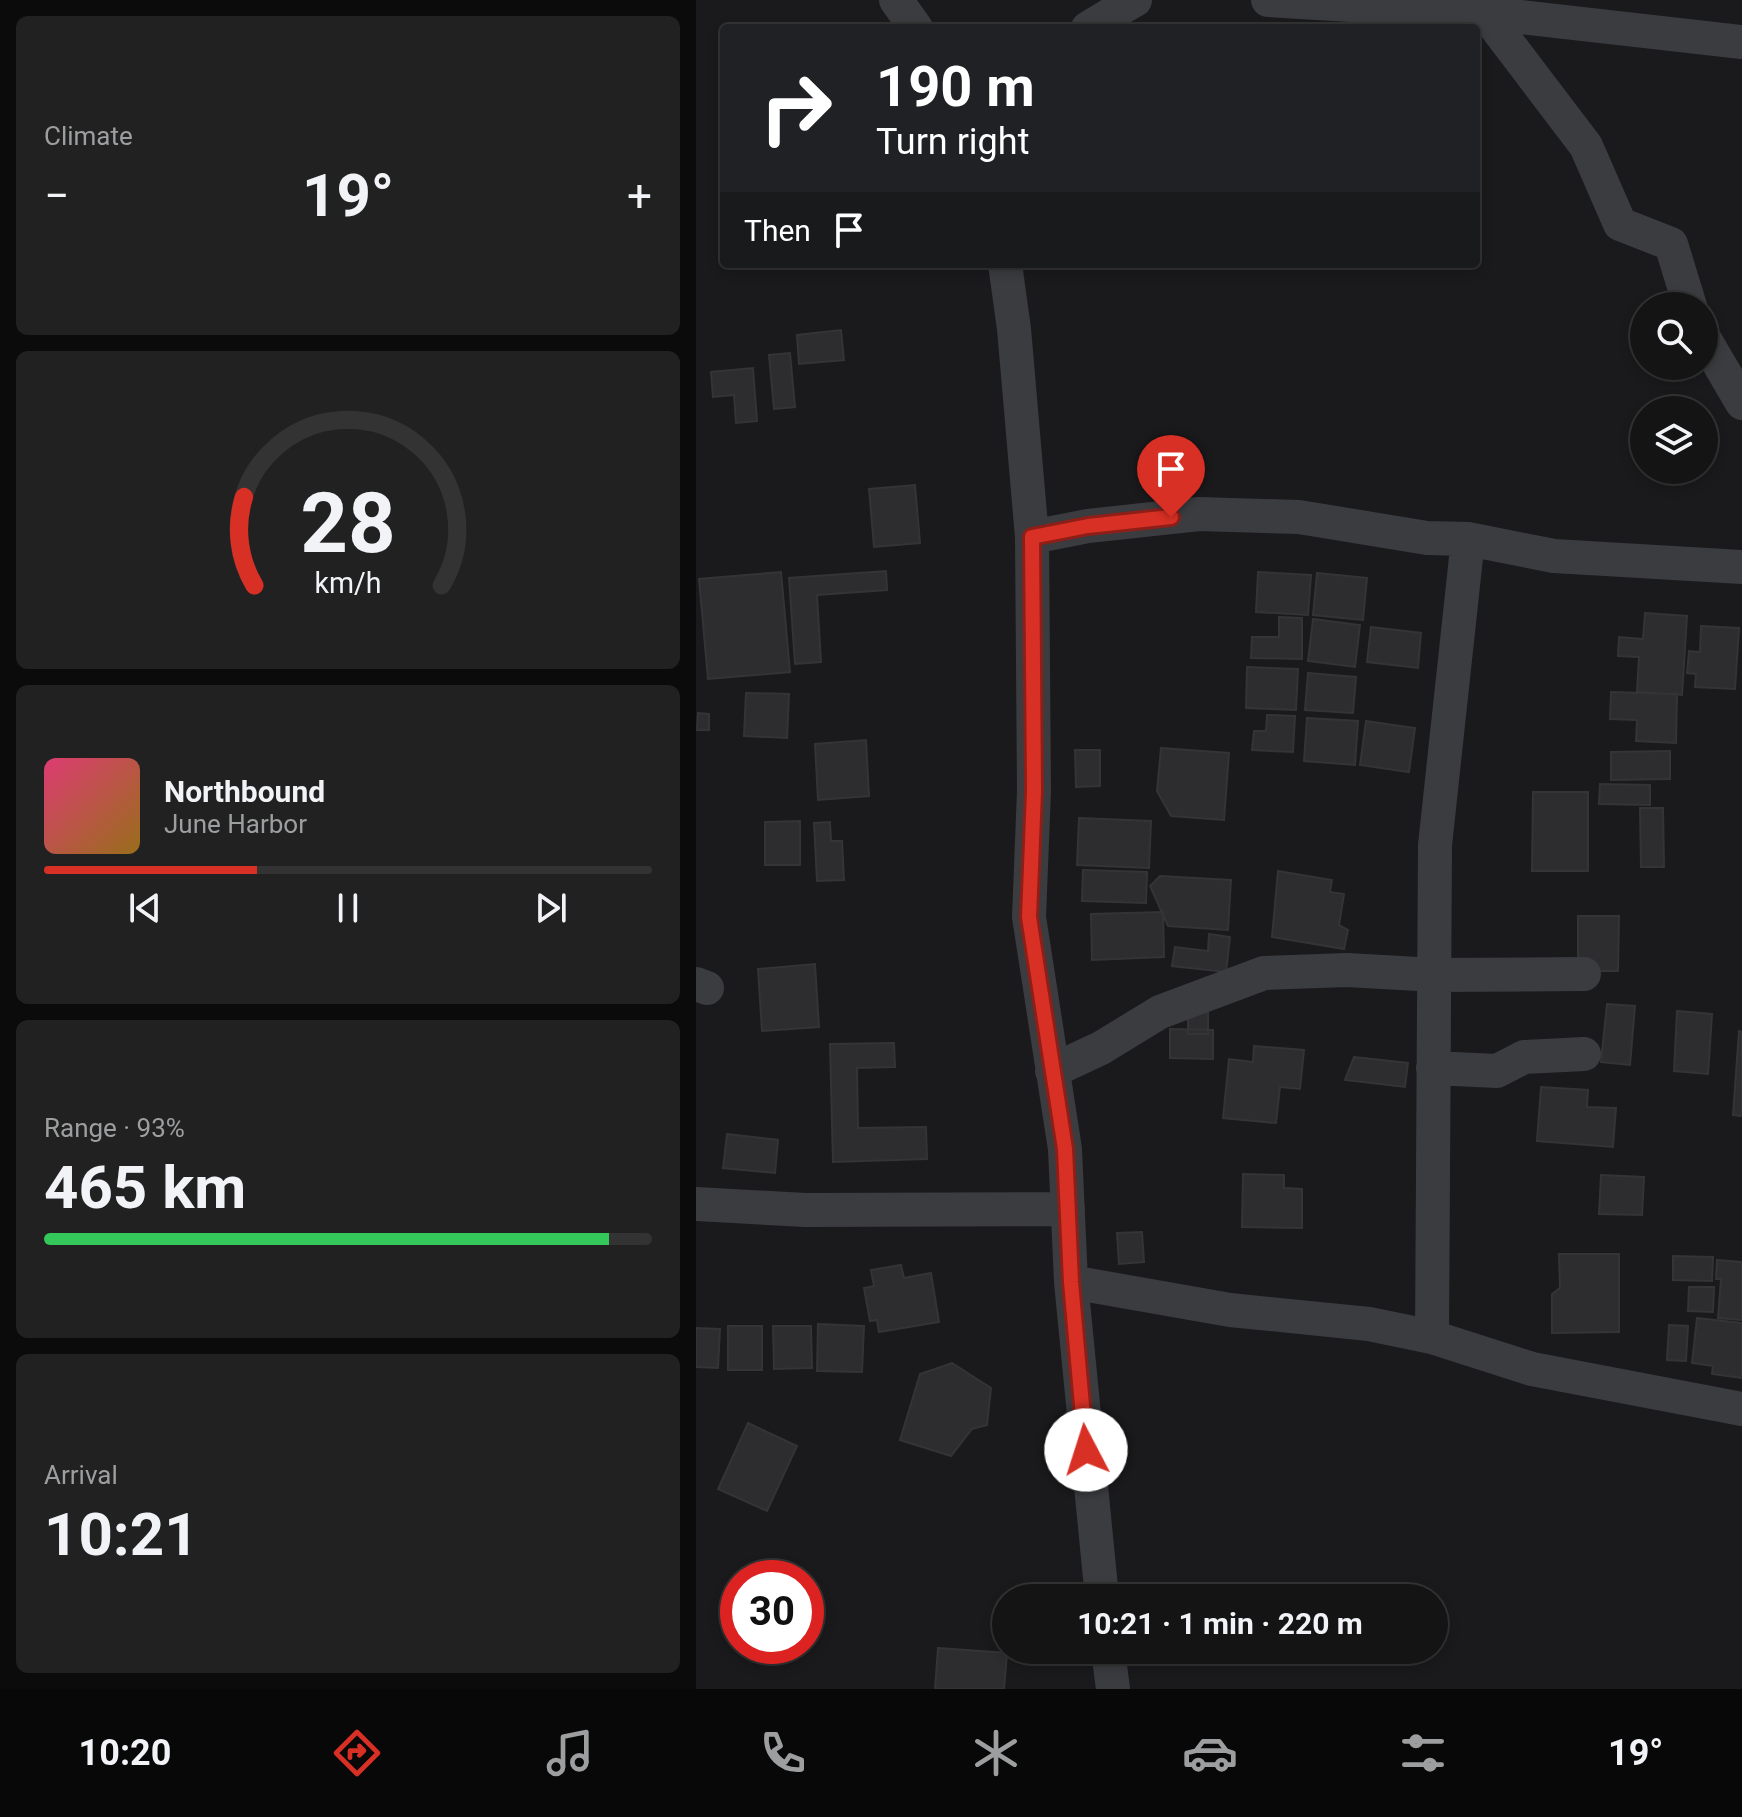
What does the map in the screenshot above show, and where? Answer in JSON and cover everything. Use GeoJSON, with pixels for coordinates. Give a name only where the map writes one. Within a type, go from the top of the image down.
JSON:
{"type":"FeatureCollection","features":[{"type":"Feature","properties":{"kind":"street"},"geometry":{"type":"LineString","coordinates":[[896,0],[913,24]]}},
{"type":"Feature","properties":{"kind":"street"},"geometry":{"type":"LineString","coordinates":[[1095,24],[1135,0]]}},
{"type":"Feature","properties":{"kind":"street"},"geometry":{"type":"LineString","coordinates":[[1268,0],[1477,6],[1742,42]]}},
{"type":"Feature","properties":{"kind":"street"},"geometry":{"type":"LineString","coordinates":[[1477,6],[1586,146],[1620,224],[1671,244],[1686,292]]}},
{"type":"Feature","properties":{"kind":"street"},"geometry":{"type":"LineString","coordinates":[[1006,268],[1014,329],[1032,537],[1034,791],[1029,917],[1065,1149],[1071,1282],[1101,1584]]}},
{"type":"Feature","properties":{"kind":"street"},"geometry":{"type":"LineString","coordinates":[[1718,362],[1742,403]]}},
{"type":"Feature","properties":{"kind":"street"},"geometry":{"type":"LineString","coordinates":[[1032,537],[1088,526],[1199,514],[1299,517],[1427,538],[1468,539],[1554,556],[1742,567]]}},
{"type":"Feature","properties":{"kind":"street"},"geometry":{"type":"LineString","coordinates":[[1432,1337],[1435,845],[1468,539]]}},
{"type":"Feature","properties":{"kind":"street"},"geometry":{"type":"LineString","coordinates":[[1052,1071],[1101,1048],[1160,1012],[1264,973],[1347,970],[1436,975],[1584,974]]}},
{"type":"Feature","properties":{"kind":"street"},"geometry":{"type":"LineString","coordinates":[[1433,1068],[1497,1071],[1524,1057],[1584,1054]]}},
{"type":"Feature","properties":{"kind":"street"},"geometry":{"type":"LineString","coordinates":[[696,1204],[805,1210],[1068,1209]]}},
{"type":"Feature","properties":{"kind":"street"},"geometry":{"type":"LineString","coordinates":[[1071,1282],[1230,1310],[1369,1324],[1432,1337],[1532,1369],[1742,1409]]}},
{"type":"Feature","properties":{"kind":"street"},"geometry":{"type":"LineString","coordinates":[[1110,1664],[1113,1689]]}},
{"type":"Feature","properties":{"kind":"building"},"geometry":{"type":"Polygon","coordinates":[[[841,330],[844,360],[799,364],[797,335],[841,330]]]}},
{"type":"Feature","properties":{"kind":"building"},"geometry":{"type":"Polygon","coordinates":[[[790,353],[795,407],[774,409],[769,355],[790,353]]]}},
{"type":"Feature","properties":{"kind":"building"},"geometry":{"type":"Polygon","coordinates":[[[753,368],[757,421],[736,423],[734,395],[713,397],[711,372],[753,368]]]}},
{"type":"Feature","properties":{"kind":"building"},"geometry":{"type":"Polygon","coordinates":[[[915,485],[920,543],[874,547],[869,489],[915,485]]]}},
{"type":"Feature","properties":{"kind":"building"},"geometry":{"type":"Polygon","coordinates":[[[886,571],[887,590],[817,595],[821,662],[795,664],[789,578],[886,571]]]}},
{"type":"Feature","properties":{"kind":"building"},"geometry":{"type":"Polygon","coordinates":[[[781,572],[790,672],[708,679],[699,579],[781,572]]]}},
{"type":"Feature","properties":{"kind":"building"},"geometry":{"type":"Polygon","coordinates":[[[1258,572],[1311,575],[1308,615],[1256,612],[1258,572]]]}},
{"type":"Feature","properties":{"kind":"building"},"geometry":{"type":"Polygon","coordinates":[[[1317,573],[1367,578],[1363,620],[1313,615],[1317,573]]]}},
{"type":"Feature","properties":{"kind":"building"},"geometry":{"type":"Polygon","coordinates":[[[1645,613],[1687,616],[1682,695],[1637,692],[1639,657],[1618,656],[1619,637],[1643,639],[1645,613]]]}},
{"type":"Feature","properties":{"kind":"building"},"geometry":{"type":"Polygon","coordinates":[[[1279,617],[1302,618],[1302,659],[1251,658],[1252,637],[1279,637],[1279,617]]]}},
{"type":"Feature","properties":{"kind":"building"},"geometry":{"type":"Polygon","coordinates":[[[1313,619],[1360,625],[1355,667],[1308,661],[1313,619]]]}},
{"type":"Feature","properties":{"kind":"building"},"geometry":{"type":"Polygon","coordinates":[[[1701,626],[1739,628],[1735,689],[1695,687],[1696,674],[1687,673],[1689,651],[1700,652],[1701,626]]]}},
{"type":"Feature","properties":{"kind":"building"},"geometry":{"type":"Polygon","coordinates":[[[1371,627],[1421,633],[1418,668],[1367,662],[1371,627]]]}},
{"type":"Feature","properties":{"kind":"building"},"geometry":{"type":"Polygon","coordinates":[[[1247,667],[1298,669],[1296,710],[1246,708],[1247,667]]]}},
{"type":"Feature","properties":{"kind":"building"},"geometry":{"type":"Polygon","coordinates":[[[1308,673],[1356,677],[1353,713],[1305,710],[1308,673]]]}},
{"type":"Feature","properties":{"kind":"building"},"geometry":{"type":"Polygon","coordinates":[[[1611,692],[1677,694],[1676,743],[1636,741],[1637,720],[1610,719],[1611,692]]]}},
{"type":"Feature","properties":{"kind":"building"},"geometry":{"type":"Polygon","coordinates":[[[746,693],[789,694],[787,738],[744,736],[746,693]]]}},
{"type":"Feature","properties":{"kind":"building"},"geometry":{"type":"Polygon","coordinates":[[[698,713],[709,714],[709,730],[697,730],[698,713]]]}},
{"type":"Feature","properties":{"kind":"building"},"geometry":{"type":"Polygon","coordinates":[[[1267,715],[1295,716],[1293,752],[1252,750],[1254,731],[1266,731],[1267,715]]]}},
{"type":"Feature","properties":{"kind":"building"},"geometry":{"type":"Polygon","coordinates":[[[1307,718],[1358,721],[1355,765],[1304,761],[1307,718]]]}},
{"type":"Feature","properties":{"kind":"building"},"geometry":{"type":"Polygon","coordinates":[[[1366,721],[1415,728],[1409,772],[1360,765],[1366,721]]]}},
{"type":"Feature","properties":{"kind":"building"},"geometry":{"type":"Polygon","coordinates":[[[866,740],[869,796],[818,800],[815,744],[866,740]]]}},
{"type":"Feature","properties":{"kind":"building"},"geometry":{"type":"Polygon","coordinates":[[[1161,748],[1229,753],[1224,820],[1171,816],[1157,791],[1161,748]]]}},
{"type":"Feature","properties":{"kind":"building"},"geometry":{"type":"Polygon","coordinates":[[[1075,750],[1100,750],[1100,786],[1076,787],[1075,750]]]}},
{"type":"Feature","properties":{"kind":"building"},"geometry":{"type":"Polygon","coordinates":[[[1670,751],[1670,779],[1611,780],[1611,752],[1670,751]]]}},
{"type":"Feature","properties":{"kind":"building"},"geometry":{"type":"Polygon","coordinates":[[[1600,784],[1650,785],[1650,805],[1599,804],[1600,784]]]}},
{"type":"Feature","properties":{"kind":"building"},"geometry":{"type":"Polygon","coordinates":[[[1533,792],[1588,792],[1588,871],[1532,871],[1533,792]]]}},
{"type":"Feature","properties":{"kind":"building"},"geometry":{"type":"Polygon","coordinates":[[[1640,808],[1663,808],[1664,867],[1641,867],[1640,808]]]}},
{"type":"Feature","properties":{"kind":"building"},"geometry":{"type":"Polygon","coordinates":[[[1079,818],[1151,821],[1149,868],[1077,865],[1079,818]]]}},
{"type":"Feature","properties":{"kind":"building"},"geometry":{"type":"Polygon","coordinates":[[[800,821],[800,865],[765,865],[765,822],[800,821]]]}},
{"type":"Feature","properties":{"kind":"building"},"geometry":{"type":"Polygon","coordinates":[[[830,822],[831,841],[842,841],[844,880],[817,881],[814,823],[830,822]]]}},
{"type":"Feature","properties":{"kind":"building"},"geometry":{"type":"Polygon","coordinates":[[[1083,870],[1147,872],[1146,903],[1082,901],[1083,870]]]}},
{"type":"Feature","properties":{"kind":"building"},"geometry":{"type":"Polygon","coordinates":[[[1278,871],[1332,880],[1330,892],[1344,894],[1339,925],[1348,930],[1344,949],[1272,937],[1278,871]]]}},
{"type":"Feature","properties":{"kind":"building"},"geometry":{"type":"Polygon","coordinates":[[[1160,876],[1231,880],[1228,930],[1168,926],[1150,886],[1160,876]]]}},
{"type":"Feature","properties":{"kind":"building"},"geometry":{"type":"Polygon","coordinates":[[[1163,912],[1164,957],[1092,960],[1091,914],[1163,912]]]}},
{"type":"Feature","properties":{"kind":"building"},"geometry":{"type":"Polygon","coordinates":[[[1578,916],[1619,916],[1618,971],[1578,971],[1578,916]]]}},
{"type":"Feature","properties":{"kind":"building"},"geometry":{"type":"Polygon","coordinates":[[[1209,934],[1230,937],[1226,972],[1172,966],[1175,947],[1208,951],[1209,934]]]}},
{"type":"Feature","properties":{"kind":"building"},"geometry":{"type":"Polygon","coordinates":[[[815,964],[819,1027],[762,1031],[758,969],[815,964]]]}},
{"type":"Feature","properties":{"kind":"building"},"geometry":{"type":"Polygon","coordinates":[[[1188,1004],[1208,1004],[1208,1034],[1188,1034],[1188,1004]]]}},
{"type":"Feature","properties":{"kind":"building"},"geometry":{"type":"Polygon","coordinates":[[[1607,1004],[1635,1006],[1630,1065],[1601,1062],[1607,1004]]]}},
{"type":"Feature","properties":{"kind":"building"},"geometry":{"type":"Polygon","coordinates":[[[1677,1011],[1712,1014],[1708,1074],[1674,1071],[1677,1011]]]}},
{"type":"Feature","properties":{"kind":"building"},"geometry":{"type":"Polygon","coordinates":[[[1170,1029],[1213,1030],[1213,1059],[1170,1058],[1170,1029]]]}},
{"type":"Feature","properties":{"kind":"building"},"geometry":{"type":"Polygon","coordinates":[[[1739,1031],[1742,1032],[1742,1116],[1733,1115],[1739,1031]]]}},
{"type":"Feature","properties":{"kind":"building"},"geometry":{"type":"Polygon","coordinates":[[[894,1043],[895,1067],[857,1068],[858,1128],[926,1127],[927,1159],[833,1162],[830,1044],[894,1043]]]}},
{"type":"Feature","properties":{"kind":"building"},"geometry":{"type":"Polygon","coordinates":[[[1254,1046],[1304,1050],[1300,1089],[1280,1087],[1276,1123],[1223,1118],[1229,1059],[1253,1062],[1254,1046]]]}},
{"type":"Feature","properties":{"kind":"building"},"geometry":{"type":"Polygon","coordinates":[[[1354,1057],[1408,1063],[1405,1087],[1345,1080],[1354,1057]]]}},
{"type":"Feature","properties":{"kind":"building"},"geometry":{"type":"Polygon","coordinates":[[[1541,1087],[1588,1090],[1587,1107],[1616,1108],[1613,1147],[1537,1141],[1541,1087]]]}},
{"type":"Feature","properties":{"kind":"building"},"geometry":{"type":"Polygon","coordinates":[[[727,1134],[778,1140],[775,1173],[723,1168],[727,1134]]]}},
{"type":"Feature","properties":{"kind":"building"},"geometry":{"type":"Polygon","coordinates":[[[1243,1174],[1284,1175],[1284,1188],[1302,1189],[1302,1228],[1242,1227],[1243,1174]]]}},
{"type":"Feature","properties":{"kind":"building"},"geometry":{"type":"Polygon","coordinates":[[[1601,1175],[1644,1177],[1642,1215],[1599,1214],[1601,1175]]]}},
{"type":"Feature","properties":{"kind":"building"},"geometry":{"type":"Polygon","coordinates":[[[1142,1232],[1144,1262],[1119,1264],[1117,1233],[1142,1232]]]}},
{"type":"Feature","properties":{"kind":"building"},"geometry":{"type":"Polygon","coordinates":[[[1559,1254],[1619,1254],[1619,1332],[1552,1333],[1552,1294],[1560,1288],[1559,1254]]]}},
{"type":"Feature","properties":{"kind":"building"},"geometry":{"type":"Polygon","coordinates":[[[1673,1256],[1713,1257],[1712,1281],[1673,1280],[1673,1256]]]}},
{"type":"Feature","properties":{"kind":"building"},"geometry":{"type":"Polygon","coordinates":[[[1717,1260],[1742,1262],[1742,1320],[1718,1318],[1721,1279],[1716,1279],[1717,1260]]]}},
{"type":"Feature","properties":{"kind":"building"},"geometry":{"type":"Polygon","coordinates":[[[901,1265],[904,1278],[931,1273],[939,1322],[879,1332],[877,1320],[870,1321],[864,1288],[874,1286],[871,1270],[901,1265]]]}},
{"type":"Feature","properties":{"kind":"building"},"geometry":{"type":"Polygon","coordinates":[[[1689,1287],[1714,1287],[1713,1312],[1688,1311],[1689,1287]]]}},
{"type":"Feature","properties":{"kind":"building"},"geometry":{"type":"Polygon","coordinates":[[[1697,1318],[1742,1323],[1742,1378],[1712,1374],[1713,1366],[1692,1363],[1697,1318]]]}},
{"type":"Feature","properties":{"kind":"building"},"geometry":{"type":"Polygon","coordinates":[[[818,1324],[864,1326],[862,1372],[817,1371],[818,1324]]]}},
{"type":"Feature","properties":{"kind":"building"},"geometry":{"type":"Polygon","coordinates":[[[1669,1325],[1688,1326],[1686,1361],[1667,1360],[1669,1325]]]}},
{"type":"Feature","properties":{"kind":"building"},"geometry":{"type":"Polygon","coordinates":[[[728,1326],[762,1326],[762,1370],[728,1370],[728,1326]]]}},
{"type":"Feature","properties":{"kind":"building"},"geometry":{"type":"Polygon","coordinates":[[[773,1326],[811,1326],[812,1368],[774,1369],[773,1326]]]}},
{"type":"Feature","properties":{"kind":"building"},"geometry":{"type":"Polygon","coordinates":[[[696,1328],[720,1329],[718,1368],[696,1367],[696,1328]]]}},
{"type":"Feature","properties":{"kind":"building"},"geometry":{"type":"Polygon","coordinates":[[[952,1363],[991,1388],[987,1425],[972,1429],[951,1456],[900,1440],[920,1374],[952,1363]]]}},
{"type":"Feature","properties":{"kind":"building"},"geometry":{"type":"Polygon","coordinates":[[[748,1423],[797,1446],[767,1511],[718,1489],[748,1423]]]}},
{"type":"Feature","properties":{"kind":"building"},"geometry":{"type":"Polygon","coordinates":[[[938,1648],[992,1652],[992,1664],[1006,1664],[1004,1689],[935,1689],[938,1648]]]}},
{"type":"Feature","properties":{"kind":"route"},"geometry":{"type":"LineString","coordinates":[[1086,1450],[1071,1282],[1065,1149],[1029,917],[1034,791],[1032,537],[1088,526],[1171,517]]}}]}
